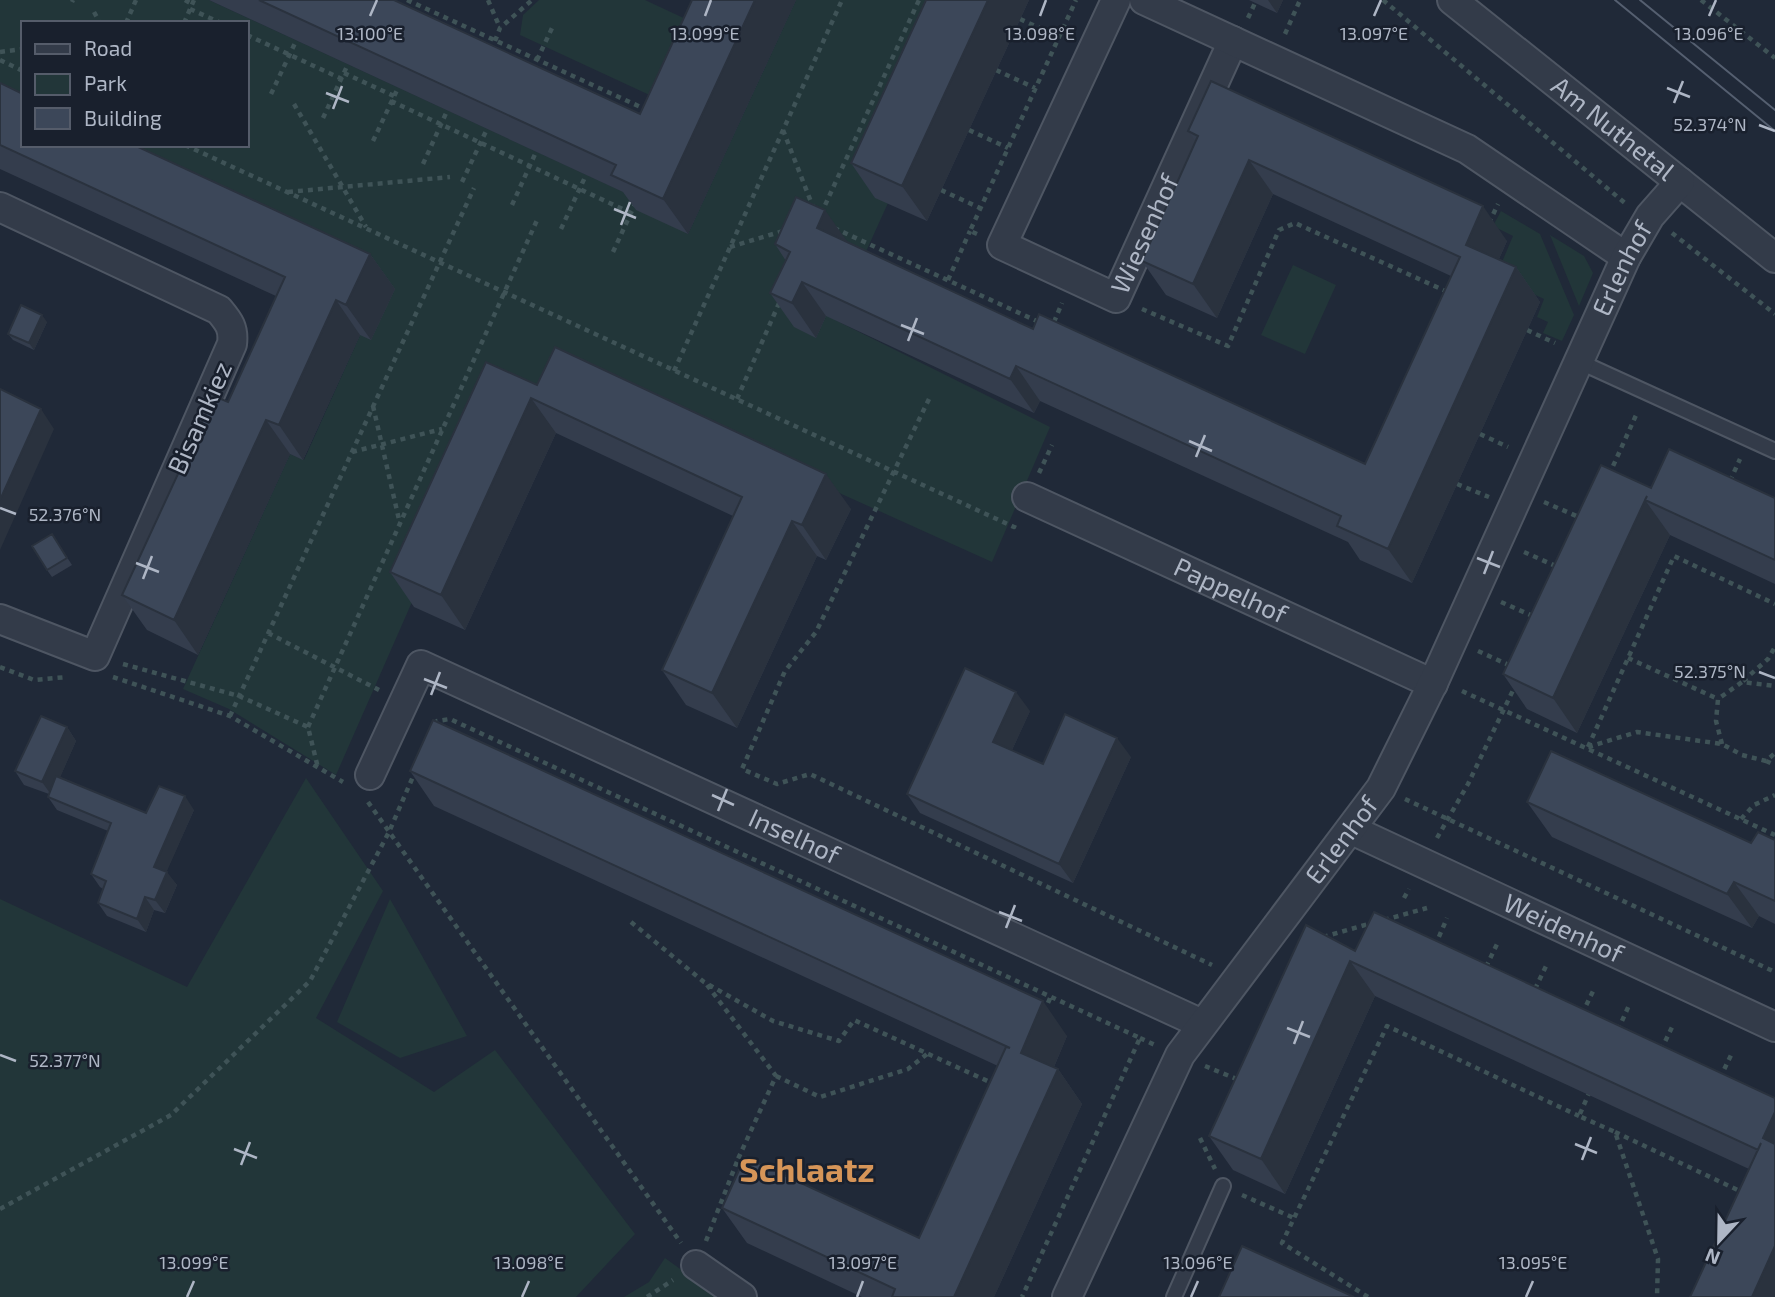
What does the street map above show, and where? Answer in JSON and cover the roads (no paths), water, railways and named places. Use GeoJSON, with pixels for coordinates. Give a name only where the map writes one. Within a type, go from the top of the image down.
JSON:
{"type":"FeatureCollection","features":[{"type":"Feature","properties":{"kind":"street","name":"Wiesenhof"},"geometry":{"type":"LineString","coordinates":[[1116,0],[1002,245],[1115,298],[1233,41]]}},
{"type":"Feature","properties":{"kind":"street"},"geometry":{"type":"LineString","coordinates":[[1144,0],[1467,149],[1626,257]]}},
{"type":"Feature","properties":{"kind":"street","name":"Am Nuthetal"},"geometry":{"type":"LineString","coordinates":[[1452,0],[1775,258]]}},
{"type":"Feature","properties":{"kind":"street","name":"Erlenhof"},"geometry":{"type":"LineString","coordinates":[[1067,1297],[1180,1055],[1381,788],[1434,682],[1499,540],[1508,496],[1573,355],[1650,216],[1680,183]]}},
{"type":"Feature","properties":{"kind":"street","name":"Bisamkiez"},"geometry":{"type":"LineString","coordinates":[[0,207],[219,310],[231,323],[233,334],[232,344],[98,665],[0,619]]}},
{"type":"Feature","properties":{"kind":"street","name":"Pappelhof"},"geometry":{"type":"LineString","coordinates":[[1027,497],[1434,682]]}},
{"type":"Feature","properties":{"kind":"street","name":"Inselhof"},"geometry":{"type":"LineString","coordinates":[[361,785],[421,665],[1202,1024]]}},
{"type":"Feature","properties":{"kind":"street","name":"Weidenhof"},"geometry":{"type":"LineString","coordinates":[[1352,830],[1775,1027]]}},
{"type":"Feature","properties":{"kind":"street"},"geometry":{"type":"LineString","coordinates":[[696,1265],[742,1297]]}},
{"type":"Feature","properties":{"kind":"lane"},"geometry":{"type":"LineString","coordinates":[[1573,355],[1775,451]]}},
{"type":"Feature","properties":{"kind":"lane"},"geometry":{"type":"LineString","coordinates":[[1174,1297],[1223,1186]]}},
{"type":"Feature","properties":{"kind":"tram line"},"geometry":{"type":"LineString","coordinates":[[1615,0],[1775,131]]}},
{"type":"Feature","properties":{"kind":"tram line"},"geometry":{"type":"LineString","coordinates":[[1640,0],[1775,110]]}},
{"type":"Feature","properties":{"kind":"district","name":"Schlaatz"},"geometry":{"type":"Point","coordinates":[807,1170]}}]}
